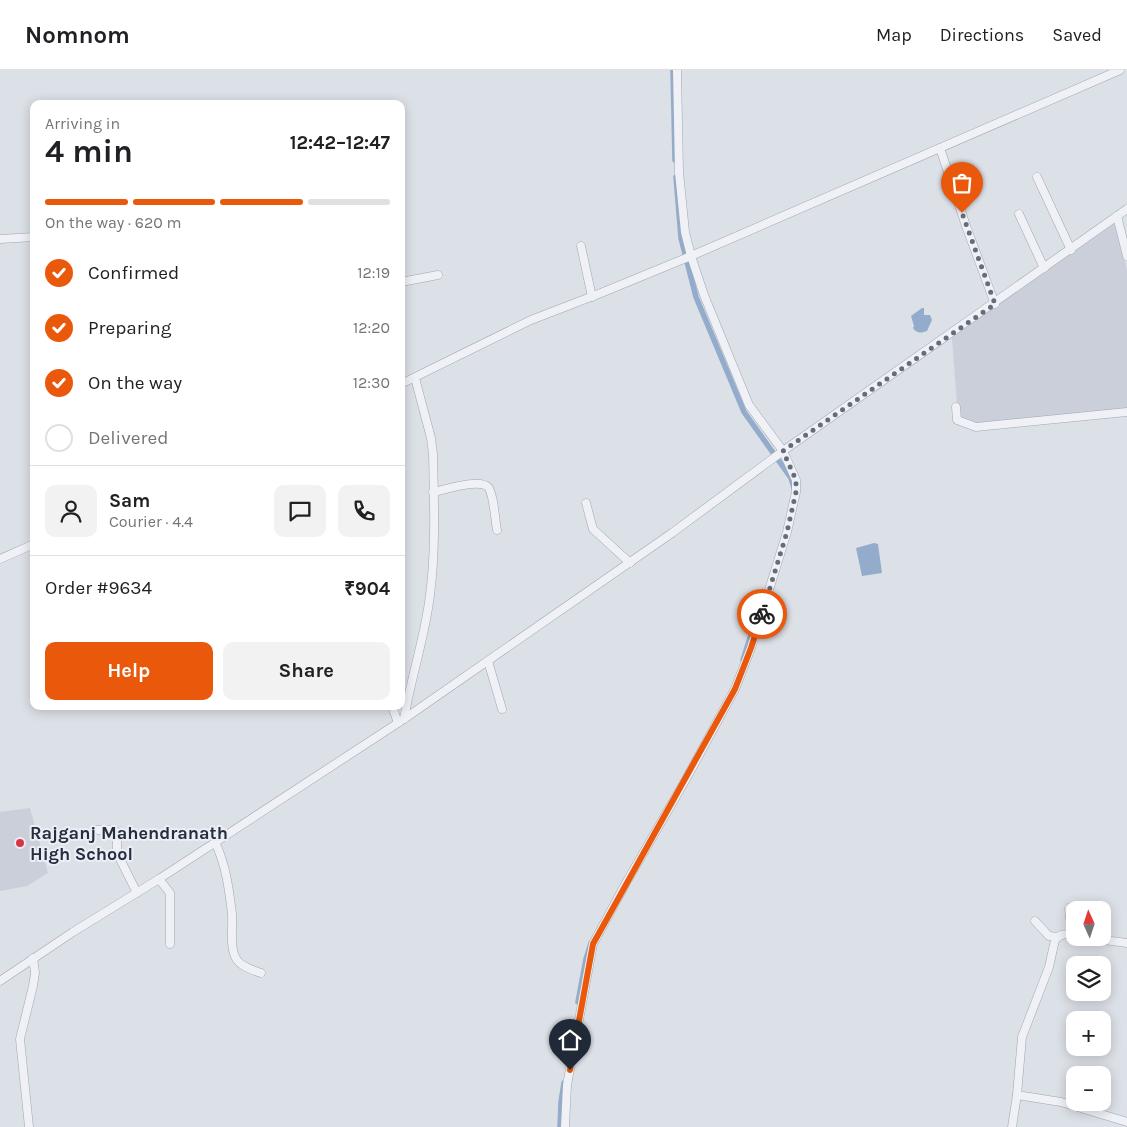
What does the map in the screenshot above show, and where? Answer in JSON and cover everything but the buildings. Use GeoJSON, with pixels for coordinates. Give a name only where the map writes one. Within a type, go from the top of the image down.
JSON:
{"type":"FeatureCollection","features":[{"type":"Feature","properties":{"kind":"street"},"geometry":{"type":"LineString","coordinates":[[565,1127],[567,1085],[593,944],[735,689],[751,648],[787,532],[796,492],[796,480],[749,404],[687,258],[679,172],[677,70]]}},
{"type":"Feature","properties":{"kind":"street"},"geometry":{"type":"LineString","coordinates":[[405,382],[531,320],[687,258],[1120,70]]}},
{"type":"Feature","properties":{"kind":"street"},"geometry":{"type":"LineString","coordinates":[[940,148],[995,304]]}},
{"type":"Feature","properties":{"kind":"street"},"geometry":{"type":"LineString","coordinates":[[1036,177],[1071,250]]}},
{"type":"Feature","properties":{"kind":"street"},"geometry":{"type":"LineString","coordinates":[[0,981],[401,721],[630,563],[779,455],[1127,209]]}},
{"type":"Feature","properties":{"kind":"street"},"geometry":{"type":"LineString","coordinates":[[1019,214],[1044,268]]}},
{"type":"Feature","properties":{"kind":"street"},"geometry":{"type":"LineString","coordinates":[[1117,216],[1127,256]]}},
{"type":"Feature","properties":{"kind":"street"},"geometry":{"type":"LineString","coordinates":[[0,239],[30,237]]}},
{"type":"Feature","properties":{"kind":"street"},"geometry":{"type":"LineString","coordinates":[[581,246],[592,297]]}},
{"type":"Feature","properties":{"kind":"street"},"geometry":{"type":"LineString","coordinates":[[405,281],[438,275]]}},
{"type":"Feature","properties":{"kind":"street"},"geometry":{"type":"LineString","coordinates":[[405,706],[423,635],[432,579],[434,492],[431,438],[415,378]]}},
{"type":"Feature","properties":{"kind":"street"},"geometry":{"type":"LineString","coordinates":[[956,407],[957,420],[976,427],[1127,412]]}},
{"type":"Feature","properties":{"kind":"street"},"geometry":{"type":"LineString","coordinates":[[434,492],[474,483],[486,486],[491,494],[497,530]]}},
{"type":"Feature","properties":{"kind":"street"},"geometry":{"type":"LineString","coordinates":[[586,503],[593,529],[630,563]]}},
{"type":"Feature","properties":{"kind":"street"},"geometry":{"type":"LineString","coordinates":[[0,558],[30,546]]}},
{"type":"Feature","properties":{"kind":"street"},"geometry":{"type":"LineString","coordinates":[[488,661],[502,709]]}},
{"type":"Feature","properties":{"kind":"street"},"geometry":{"type":"LineString","coordinates":[[394,710],[401,721]]}},
{"type":"Feature","properties":{"kind":"street"},"geometry":{"type":"LineString","coordinates":[[401,721],[404,710]]}},
{"type":"Feature","properties":{"kind":"street"},"geometry":{"type":"LineString","coordinates":[[97,830],[114,830],[116,832],[119,857],[137,893]]}},
{"type":"Feature","properties":{"kind":"street"},"geometry":{"type":"LineString","coordinates":[[215,842],[223,858],[226,871],[234,954],[242,965],[260,973]]}},
{"type":"Feature","properties":{"kind":"street"},"geometry":{"type":"LineString","coordinates":[[159,879],[170,892],[170,944]]}},
{"type":"Feature","properties":{"kind":"street"},"geometry":{"type":"LineString","coordinates":[[1035,921],[1050,936],[1058,937],[1066,934]]}},
{"type":"Feature","properties":{"kind":"street"},"geometry":{"type":"LineString","coordinates":[[1012,1127],[1024,1028],[1043,982],[1058,937]]}},
{"type":"Feature","properties":{"kind":"street"},"geometry":{"type":"LineString","coordinates":[[1111,941],[1127,943]]}},
{"type":"Feature","properties":{"kind":"street"},"geometry":{"type":"LineString","coordinates":[[29,1127],[20,1039],[33,986],[35,973],[33,958]]}},
{"type":"Feature","properties":{"kind":"street"},"geometry":{"type":"LineString","coordinates":[[1017,1095],[1061,1102],[1127,1122]]}},
{"type":"Feature","properties":{"kind":"shaded area"},"geometry":{"type":"Polygon","coordinates":[[[1116,221],[1127,271],[1127,408],[975,425],[958,418],[952,338],[1116,221]]]}},
{"type":"Feature","properties":{"kind":"shaded area","name":"Rajganj Mahendranath High School"},"geometry":{"type":"Polygon","coordinates":[[[30,808],[48,873],[27,886],[0,891],[0,812],[30,808]]]}},
{"type":"Feature","properties":{"kind":"water"},"geometry":{"type":"Polygon","coordinates":[[[924,308],[924,315],[930,315],[932,320],[927,331],[919,332],[913,328],[911,316],[924,308]]]}},
{"type":"Feature","properties":{"kind":"water"},"geometry":{"type":"Polygon","coordinates":[[[874,543],[878,544],[882,573],[862,576],[856,548],[874,543]]]}},
{"type":"Feature","properties":{"kind":"waterway"},"geometry":{"type":"LineString","coordinates":[[673,70],[675,160]]}},
{"type":"Feature","properties":{"kind":"waterway"},"geometry":{"type":"LineString","coordinates":[[676,177],[681,238],[696,297],[744,412],[791,478],[794,488]]}},
{"type":"Feature","properties":{"kind":"waterway"},"geometry":{"type":"LineString","coordinates":[[743,660],[763,597]]}},
{"type":"Feature","properties":{"kind":"waterway"},"geometry":{"type":"LineString","coordinates":[[578,1002],[591,943]]}},
{"type":"Feature","properties":{"kind":"waterway"},"geometry":{"type":"LineString","coordinates":[[560,1127],[564,1083]]}},
{"type":"Feature","properties":{"kind":"way so far"},"geometry":{"type":"LineString","coordinates":[[762,614],[787,532],[797,486],[783,451],[995,304],[962,213]]}},
{"type":"Feature","properties":{"kind":"place","name":"Rajganj Mahendranath High School"},"geometry":{"type":"Point","coordinates":[20,843]}},
{"type":"Feature","properties":{"kind":"route"},"geometry":{"type":"LineString","coordinates":[[570,1070],[593,944],[735,689],[762,614]]}}]}
